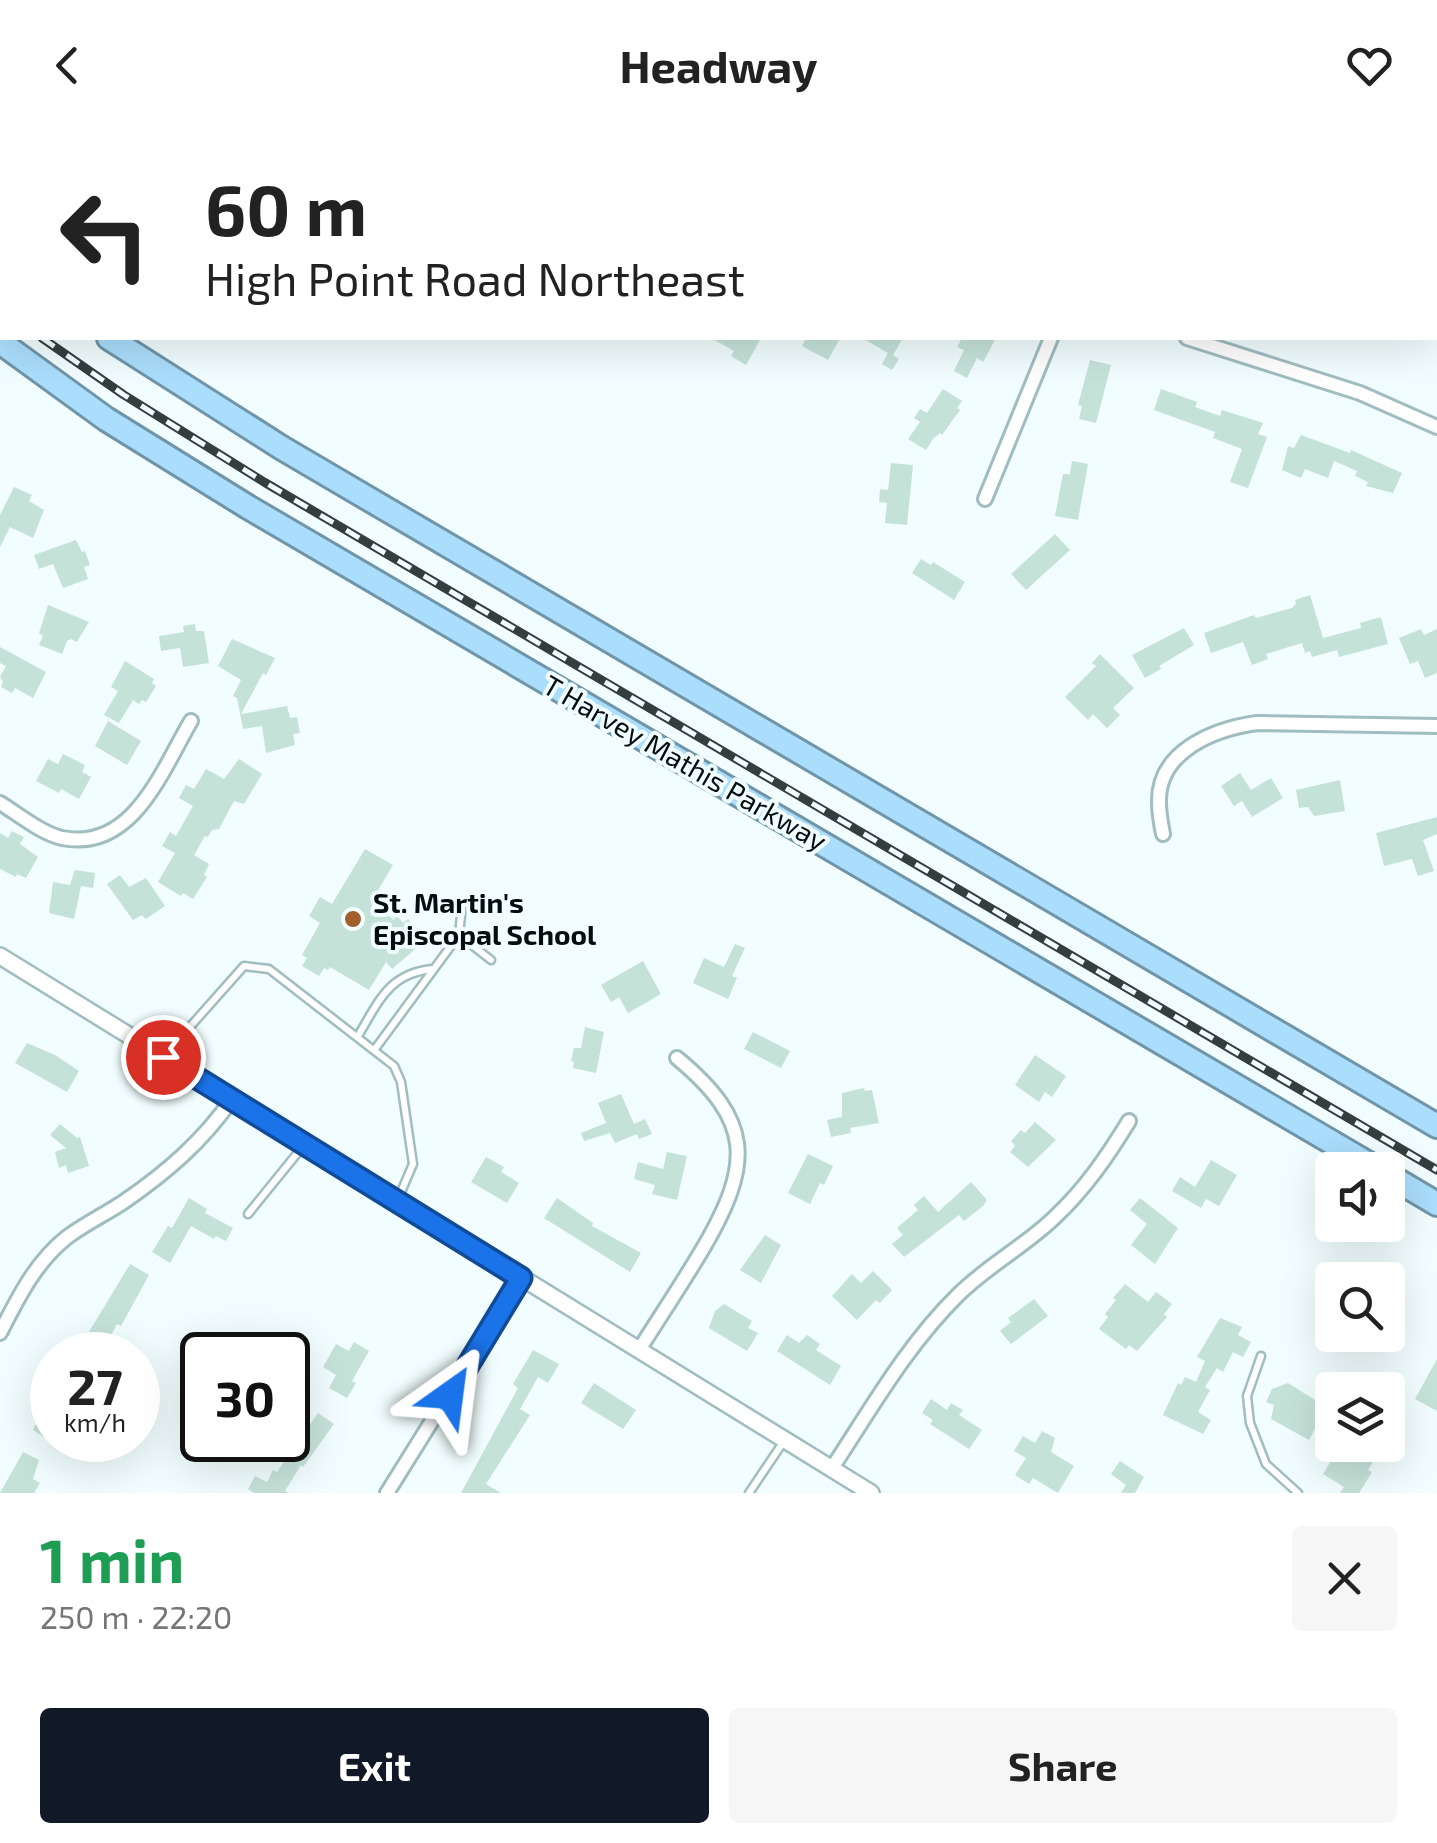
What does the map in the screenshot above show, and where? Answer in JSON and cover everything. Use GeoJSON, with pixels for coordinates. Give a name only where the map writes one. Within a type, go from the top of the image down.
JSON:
{"type":"FeatureCollection","features":[{"type":"Feature","properties":{"kind":"highway"},"geometry":{"type":"LineString","coordinates":[[112,340],[282,448],[1437,1126]]}},
{"type":"Feature","properties":{"kind":"highway","name":"T Harvey Mathis Parkway"},"geometry":{"type":"LineString","coordinates":[[0,342],[106,418],[248,506],[1348,1152]]}},
{"type":"Feature","properties":{"kind":"highway"},"geometry":{"type":"LineString","coordinates":[[1405,1185],[1437,1204]]}},
{"type":"Feature","properties":{"kind":"street"},"geometry":{"type":"LineString","coordinates":[[984,499],[1051,340]]}},
{"type":"Feature","properties":{"kind":"street"},"geometry":{"type":"LineString","coordinates":[[1193,340],[1360,393],[1437,428]]}},
{"type":"Feature","properties":{"kind":"street"},"geometry":{"type":"LineString","coordinates":[[0,803],[59,837],[88,839],[114,832],[132,818],[192,722]]}},
{"type":"Feature","properties":{"kind":"street"},"geometry":{"type":"LineString","coordinates":[[1162,834],[1158,798],[1166,768],[1204,738],[1230,727],[1256,722],[1437,726]]}},
{"type":"Feature","properties":{"kind":"street"},"geometry":{"type":"LineString","coordinates":[[0,956],[871,1493]]}},
{"type":"Feature","properties":{"kind":"street"},"geometry":{"type":"LineString","coordinates":[[639,1350],[728,1206],[738,1171],[736,1136],[728,1113],[704,1080],[677,1058]]}},
{"type":"Feature","properties":{"kind":"street"},"geometry":{"type":"LineString","coordinates":[[0,1333],[23,1287],[46,1258],[67,1238],[176,1164],[232,1100]]}},
{"type":"Feature","properties":{"kind":"street"},"geometry":{"type":"LineString","coordinates":[[832,1468],[903,1359],[938,1315],[984,1271],[1056,1216],[1088,1184],[1128,1121]]}},
{"type":"Feature","properties":{"kind":"street"},"geometry":{"type":"LineString","coordinates":[[387,1493],[521,1278]]}},
{"type":"Feature","properties":{"kind":"lane"},"geometry":{"type":"LineString","coordinates":[[375,1049],[459,935],[462,906]]}},
{"type":"Feature","properties":{"kind":"lane"},"geometry":{"type":"LineString","coordinates":[[459,935],[491,960]]}},
{"type":"Feature","properties":{"kind":"lane"},"geometry":{"type":"LineString","coordinates":[[163,1057],[244,966],[269,969],[394,1066],[401,1082],[413,1164],[398,1200]]}},
{"type":"Feature","properties":{"kind":"lane"},"geometry":{"type":"LineString","coordinates":[[358,1036],[386,990],[410,971],[434,968]]}},
{"type":"Feature","properties":{"kind":"lane"},"geometry":{"type":"LineString","coordinates":[[248,1214],[305,1144]]}},
{"type":"Feature","properties":{"kind":"lane"},"geometry":{"type":"LineString","coordinates":[[1261,1356],[1247,1396],[1250,1423],[1266,1464],[1298,1493]]}},
{"type":"Feature","properties":{"kind":"lane"},"geometry":{"type":"LineString","coordinates":[[749,1493],[785,1440]]}},
{"type":"Feature","properties":{"kind":"building"},"geometry":{"type":"Polygon","coordinates":[[[715,340],[760,340],[746,365],[731,356],[734,351],[715,340]]]}},
{"type":"Feature","properties":{"kind":"building"},"geometry":{"type":"Polygon","coordinates":[[[805,340],[839,340],[828,360],[802,346],[805,340]]]}},
{"type":"Feature","properties":{"kind":"building"},"geometry":{"type":"Polygon","coordinates":[[[865,340],[902,340],[893,355],[899,359],[892,370],[882,364],[888,353],[865,340]]]}},
{"type":"Feature","properties":{"kind":"building"},"geometry":{"type":"Polygon","coordinates":[[[961,340],[995,340],[983,362],[977,358],[967,378],[954,371],[964,350],[957,347],[961,340]]]}},
{"type":"Feature","properties":{"kind":"building"},"geometry":{"type":"Polygon","coordinates":[[[1090,360],[1111,365],[1096,423],[1079,419],[1082,406],[1078,405],[1090,360]]]}},
{"type":"Feature","properties":{"kind":"building"},"geometry":{"type":"Polygon","coordinates":[[[943,389],[962,401],[957,408],[960,410],[926,450],[908,439],[920,422],[914,418],[920,409],[927,413],[943,389]]]}},
{"type":"Feature","properties":{"kind":"building"},"geometry":{"type":"Polygon","coordinates":[[[1161,389],[1197,402],[1195,407],[1220,416],[1222,410],[1263,423],[1258,434],[1267,437],[1248,488],[1230,482],[1242,449],[1213,438],[1215,432],[1154,410],[1161,389]]]}},
{"type":"Feature","properties":{"kind":"building"},"geometry":{"type":"Polygon","coordinates":[[[1301,435],[1350,453],[1351,450],[1402,473],[1393,493],[1366,486],[1368,482],[1355,476],[1357,471],[1334,461],[1328,478],[1305,469],[1301,478],[1282,470],[1288,446],[1294,448],[1301,435]]]}},
{"type":"Feature","properties":{"kind":"building"},"geometry":{"type":"Polygon","coordinates":[[[1072,461],[1088,464],[1078,520],[1055,516],[1063,474],[1070,474],[1072,461]]]}},
{"type":"Feature","properties":{"kind":"building"},"geometry":{"type":"Polygon","coordinates":[[[891,463],[913,465],[907,525],[885,523],[887,503],[879,502],[880,489],[888,490],[891,463]]]}},
{"type":"Feature","properties":{"kind":"building"},"geometry":{"type":"Polygon","coordinates":[[[14,487],[32,495],[29,501],[44,510],[33,538],[10,527],[0,547],[0,515],[14,487]]]}},
{"type":"Feature","properties":{"kind":"building"},"geometry":{"type":"Polygon","coordinates":[[[1055,534],[1070,550],[1026,590],[1011,574],[1055,534]]]}},
{"type":"Feature","properties":{"kind":"building"},"geometry":{"type":"Polygon","coordinates":[[[76,540],[90,565],[84,567],[88,579],[63,588],[53,564],[39,569],[34,555],[76,540]]]}},
{"type":"Feature","properties":{"kind":"building"},"geometry":{"type":"Polygon","coordinates":[[[921,559],[965,582],[954,600],[912,573],[921,559]]]}},
{"type":"Feature","properties":{"kind":"building"},"geometry":{"type":"Polygon","coordinates":[[[1310,595],[1323,638],[1361,628],[1360,623],[1381,617],[1388,644],[1339,657],[1337,650],[1312,657],[1310,651],[1305,653],[1302,643],[1266,654],[1268,659],[1252,665],[1243,642],[1211,653],[1204,633],[1254,615],[1256,618],[1292,608],[1295,600],[1310,595]]]}},
{"type":"Feature","properties":{"kind":"building"},"geometry":{"type":"Polygon","coordinates":[[[48,605],[89,622],[77,642],[67,641],[62,654],[39,645],[48,605]]]}},
{"type":"Feature","properties":{"kind":"building"},"geometry":{"type":"Polygon","coordinates":[[[195,624],[196,631],[204,631],[209,663],[183,667],[180,648],[161,651],[159,636],[184,632],[183,626],[195,624]]]}},
{"type":"Feature","properties":{"kind":"building"},"geometry":{"type":"Polygon","coordinates":[[[1184,628],[1194,645],[1145,678],[1132,655],[1184,628]]]}},
{"type":"Feature","properties":{"kind":"building"},"geometry":{"type":"Polygon","coordinates":[[[1421,629],[1424,635],[1437,629],[1437,673],[1425,678],[1418,661],[1410,664],[1399,638],[1421,629]]]}},
{"type":"Feature","properties":{"kind":"building"},"geometry":{"type":"Polygon","coordinates":[[[232,639],[275,658],[241,714],[287,706],[290,718],[297,717],[300,733],[293,734],[295,745],[266,753],[262,726],[243,729],[237,698],[233,696],[241,680],[218,666],[232,639]]]}},
{"type":"Feature","properties":{"kind":"building"},"geometry":{"type":"Polygon","coordinates":[[[0,647],[46,672],[33,698],[15,688],[12,693],[1,687],[0,677],[6,666],[0,663],[0,647]]]}},
{"type":"Feature","properties":{"kind":"building"},"geometry":{"type":"Polygon","coordinates":[[[1100,654],[1134,688],[1113,708],[1120,715],[1107,728],[1093,714],[1088,720],[1065,697],[1096,666],[1092,663],[1100,654]]]}},
{"type":"Feature","properties":{"kind":"building"},"geometry":{"type":"Polygon","coordinates":[[[125,661],[154,679],[152,683],[156,686],[146,702],[142,700],[139,704],[133,700],[119,723],[104,715],[118,691],[111,687],[125,661]]]}},
{"type":"Feature","properties":{"kind":"building"},"geometry":{"type":"Polygon","coordinates":[[[108,721],[141,741],[127,765],[95,746],[108,721]]]}},
{"type":"Feature","properties":{"kind":"building"},"geometry":{"type":"Polygon","coordinates":[[[63,754],[85,765],[82,772],[91,777],[79,799],[36,781],[48,759],[58,764],[63,754]]]}},
{"type":"Feature","properties":{"kind":"building"},"geometry":{"type":"Polygon","coordinates":[[[239,759],[262,774],[244,804],[234,801],[219,829],[205,836],[194,855],[209,864],[204,875],[207,877],[193,899],[183,893],[181,896],[158,882],[175,853],[162,846],[170,832],[176,836],[193,806],[179,798],[186,785],[194,789],[206,769],[224,779],[239,759]]]}},
{"type":"Feature","properties":{"kind":"building"},"geometry":{"type":"Polygon","coordinates":[[[1240,773],[1251,790],[1271,778],[1283,798],[1252,817],[1242,801],[1234,806],[1221,786],[1240,773]]]}},
{"type":"Feature","properties":{"kind":"building"},"geometry":{"type":"Polygon","coordinates":[[[1340,780],[1345,811],[1314,816],[1308,807],[1299,808],[1296,790],[1340,780]]]}},
{"type":"Feature","properties":{"kind":"building"},"geometry":{"type":"Polygon","coordinates":[[[1437,817],[1437,834],[1423,840],[1434,871],[1418,876],[1412,859],[1384,866],[1376,833],[1437,817]]]}},
{"type":"Feature","properties":{"kind":"building"},"geometry":{"type":"Polygon","coordinates":[[[12,831],[24,837],[20,844],[38,857],[26,878],[0,869],[0,833],[8,838],[12,831]]]}},
{"type":"Feature","properties":{"kind":"building","name":"St. Martin's Episcopal School"},"geometry":{"type":"Polygon","coordinates":[[[365,849],[393,865],[374,897],[393,920],[397,916],[403,923],[408,919],[420,933],[414,937],[420,945],[392,969],[386,962],[369,990],[330,967],[324,968],[319,976],[302,966],[307,958],[302,955],[320,923],[309,916],[320,897],[332,904],[365,849]]]}},
{"type":"Feature","properties":{"kind":"building"},"geometry":{"type":"Polygon","coordinates":[[[75,870],[95,873],[93,888],[81,886],[74,919],[49,913],[53,882],[70,885],[75,870]]]}},
{"type":"Feature","properties":{"kind":"building"},"geometry":{"type":"Polygon","coordinates":[[[120,875],[129,887],[146,878],[165,906],[146,919],[142,915],[133,920],[107,884],[120,875]]]}},
{"type":"Feature","properties":{"kind":"building"},"geometry":{"type":"Polygon","coordinates":[[[735,944],[745,948],[732,976],[737,978],[728,999],[693,983],[704,958],[724,967],[735,944]]]}},
{"type":"Feature","properties":{"kind":"building"},"geometry":{"type":"Polygon","coordinates":[[[643,961],[661,994],[628,1013],[619,997],[611,1002],[601,985],[643,961]]]}},
{"type":"Feature","properties":{"kind":"building"},"geometry":{"type":"Polygon","coordinates":[[[585,1027],[604,1032],[596,1073],[573,1068],[571,1061],[574,1048],[581,1048],[585,1027]]]}},
{"type":"Feature","properties":{"kind":"building"},"geometry":{"type":"Polygon","coordinates":[[[753,1032],[790,1051],[781,1068],[744,1049],[753,1032]]]}},
{"type":"Feature","properties":{"kind":"building"},"geometry":{"type":"Polygon","coordinates":[[[27,1043],[79,1071],[67,1092],[15,1063],[27,1043]]]}},
{"type":"Feature","properties":{"kind":"building"},"geometry":{"type":"Polygon","coordinates":[[[1035,1055],[1066,1076],[1052,1097],[1045,1092],[1039,1102],[1015,1085],[1035,1055]]]}},
{"type":"Feature","properties":{"kind":"building"},"geometry":{"type":"Polygon","coordinates":[[[872,1090],[879,1123],[850,1128],[851,1133],[831,1137],[827,1120],[842,1117],[842,1093],[872,1090]]]}},
{"type":"Feature","properties":{"kind":"building"},"geometry":{"type":"Polygon","coordinates":[[[621,1094],[634,1124],[645,1119],[652,1134],[639,1139],[637,1134],[615,1143],[610,1133],[584,1141],[581,1133],[606,1123],[598,1103],[621,1094]]]}},
{"type":"Feature","properties":{"kind":"building"},"geometry":{"type":"Polygon","coordinates":[[[1035,1122],[1056,1140],[1028,1167],[1010,1152],[1015,1146],[1011,1141],[1035,1122]]]}},
{"type":"Feature","properties":{"kind":"building"},"geometry":{"type":"Polygon","coordinates":[[[60,1124],[80,1137],[89,1166],[68,1173],[66,1165],[59,1168],[55,1152],[66,1148],[50,1135],[60,1124]]]}},
{"type":"Feature","properties":{"kind":"building"},"geometry":{"type":"Polygon","coordinates":[[[667,1152],[687,1156],[677,1200],[652,1194],[655,1185],[634,1179],[638,1162],[663,1169],[667,1152]]]}},
{"type":"Feature","properties":{"kind":"building"},"geometry":{"type":"Polygon","coordinates":[[[808,1154],[833,1166],[810,1204],[788,1193],[808,1154]]]}},
{"type":"Feature","properties":{"kind":"building"},"geometry":{"type":"Polygon","coordinates":[[[486,1157],[504,1167],[501,1172],[519,1183],[507,1203],[471,1182],[486,1157]]]}},
{"type":"Feature","properties":{"kind":"building"},"geometry":{"type":"Polygon","coordinates":[[[1211,1160],[1237,1175],[1219,1206],[1206,1199],[1201,1208],[1172,1191],[1180,1177],[1195,1187],[1211,1160]]]}},
{"type":"Feature","properties":{"kind":"building"},"geometry":{"type":"Polygon","coordinates":[[[971,1182],[987,1200],[983,1206],[964,1221],[959,1215],[904,1257],[892,1244],[903,1235],[897,1228],[918,1210],[914,1205],[924,1196],[938,1212],[971,1182]]]}},
{"type":"Feature","properties":{"kind":"building"},"geometry":{"type":"Polygon","coordinates":[[[189,1198],[207,1209],[205,1213],[233,1228],[226,1241],[191,1226],[170,1263],[152,1252],[189,1198]]]}},
{"type":"Feature","properties":{"kind":"building"},"geometry":{"type":"Polygon","coordinates":[[[557,1198],[592,1226],[641,1253],[630,1272],[544,1218],[557,1198]]]}},
{"type":"Feature","properties":{"kind":"building"},"geometry":{"type":"Polygon","coordinates":[[[1140,1198],[1178,1228],[1155,1264],[1131,1245],[1147,1224],[1130,1210],[1140,1198]]]}},
{"type":"Feature","properties":{"kind":"building"},"geometry":{"type":"Polygon","coordinates":[[[765,1235],[781,1245],[761,1283],[740,1270],[765,1235]]]}},
{"type":"Feature","properties":{"kind":"building"},"geometry":{"type":"Polygon","coordinates":[[[130,1264],[149,1275],[121,1326],[117,1324],[113,1332],[89,1332],[130,1264]]]}},
{"type":"Feature","properties":{"kind":"building"},"geometry":{"type":"Polygon","coordinates":[[[873,1271],[892,1290],[857,1320],[832,1296],[852,1274],[861,1283],[873,1271]]]}},
{"type":"Feature","properties":{"kind":"building"},"geometry":{"type":"Polygon","coordinates":[[[1125,1284],[1148,1302],[1156,1292],[1172,1304],[1164,1314],[1167,1317],[1137,1351],[1129,1345],[1126,1349],[1099,1329],[1116,1300],[1113,1298],[1125,1284]]]}},
{"type":"Feature","properties":{"kind":"building"},"geometry":{"type":"Polygon","coordinates":[[[1034,1299],[1048,1316],[1011,1344],[1000,1331],[1011,1322],[1008,1318],[1034,1299]]]}},
{"type":"Feature","properties":{"kind":"building"},"geometry":{"type":"Polygon","coordinates":[[[724,1304],[752,1321],[748,1328],[758,1333],[747,1351],[709,1328],[715,1311],[724,1304]]]}},
{"type":"Feature","properties":{"kind":"building"},"geometry":{"type":"Polygon","coordinates":[[[1220,1318],[1242,1327],[1238,1335],[1251,1342],[1243,1357],[1233,1352],[1223,1372],[1217,1368],[1205,1387],[1210,1390],[1198,1412],[1211,1420],[1203,1434],[1163,1415],[1178,1383],[1181,1385],[1185,1377],[1196,1382],[1205,1361],[1197,1357],[1220,1318]]]}},
{"type":"Feature","properties":{"kind":"building"},"geometry":{"type":"Polygon","coordinates":[[[787,1335],[799,1343],[807,1335],[820,1344],[816,1350],[841,1366],[830,1385],[777,1351],[787,1335]]]}},
{"type":"Feature","properties":{"kind":"building"},"geometry":{"type":"Polygon","coordinates":[[[354,1342],[369,1351],[347,1398],[329,1388],[336,1375],[323,1367],[336,1344],[349,1351],[354,1342]]]}},
{"type":"Feature","properties":{"kind":"building"},"geometry":{"type":"Polygon","coordinates":[[[533,1350],[559,1364],[548,1383],[538,1377],[520,1409],[530,1415],[486,1484],[501,1493],[461,1493],[518,1388],[513,1384],[533,1350]]]}},
{"type":"Feature","properties":{"kind":"building"},"geometry":{"type":"Polygon","coordinates":[[[1437,1359],[1437,1411],[1415,1399],[1437,1359]]]}},
{"type":"Feature","properties":{"kind":"building"},"geometry":{"type":"Polygon","coordinates":[[[594,1383],[636,1410],[623,1429],[581,1403],[594,1383]]]}},
{"type":"Feature","properties":{"kind":"building"},"geometry":{"type":"Polygon","coordinates":[[[1288,1383],[1315,1400],[1315,1428],[1309,1440],[1271,1419],[1274,1405],[1266,1402],[1272,1389],[1288,1383]]]}},
{"type":"Feature","properties":{"kind":"building"},"geometry":{"type":"Polygon","coordinates":[[[931,1399],[947,1410],[951,1403],[963,1410],[959,1415],[982,1430],[969,1449],[930,1424],[933,1420],[922,1413],[931,1399]]]}},
{"type":"Feature","properties":{"kind":"building"},"geometry":{"type":"Polygon","coordinates":[[[318,1413],[334,1424],[310,1457],[310,1425],[318,1413]]]}},
{"type":"Feature","properties":{"kind":"building"},"geometry":{"type":"Polygon","coordinates":[[[1042,1431],[1055,1438],[1051,1452],[1074,1466],[1058,1493],[1033,1478],[1029,1484],[1015,1475],[1026,1458],[1014,1451],[1023,1436],[1035,1443],[1042,1431]]]}},
{"type":"Feature","properties":{"kind":"building"},"geometry":{"type":"Polygon","coordinates":[[[23,1452],[30,1456],[30,1462],[38,1462],[33,1479],[40,1483],[34,1493],[0,1493],[23,1452]]]}},
{"type":"Feature","properties":{"kind":"building"},"geometry":{"type":"Polygon","coordinates":[[[1120,1461],[1144,1477],[1135,1493],[1121,1493],[1126,1485],[1111,1474],[1120,1461]]]}},
{"type":"Feature","properties":{"kind":"building"},"geometry":{"type":"Polygon","coordinates":[[[284,1462],[307,1462],[285,1491],[289,1493],[254,1493],[248,1489],[255,1476],[267,1482],[273,1470],[277,1472],[284,1462]]]}},
{"type":"Feature","properties":{"kind":"building"},"geometry":{"type":"Polygon","coordinates":[[[1330,1462],[1373,1462],[1368,1470],[1372,1472],[1359,1493],[1340,1493],[1344,1487],[1323,1474],[1330,1462]]]}},
{"type":"Feature","properties":{"kind":"railway"},"geometry":{"type":"LineString","coordinates":[[45,340],[124,395],[264,482],[1437,1170]]}},
{"type":"Feature","properties":{"kind":"place","name":"St. Martin's Episcopal School"},"geometry":{"type":"Point","coordinates":[353,919]}},
{"type":"Feature","properties":{"kind":"route"},"geometry":{"type":"LineString","coordinates":[[163,1057],[521,1278],[450,1395]]}}]}
